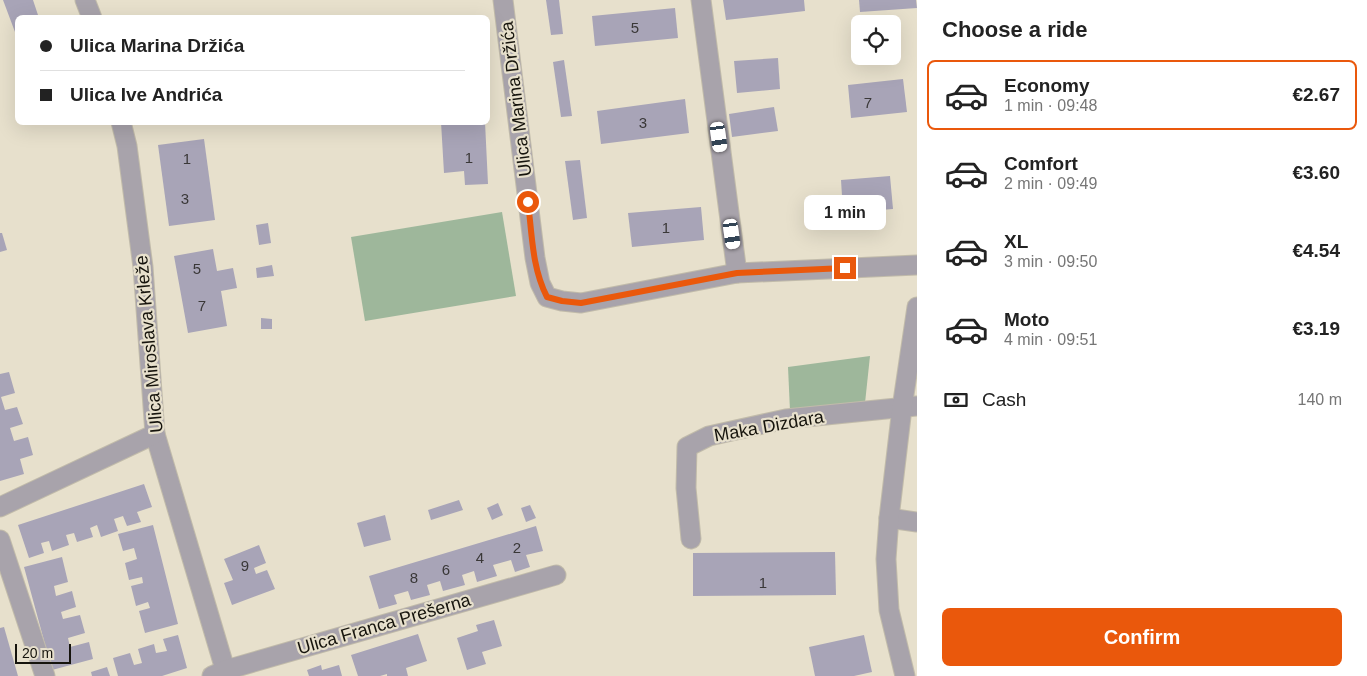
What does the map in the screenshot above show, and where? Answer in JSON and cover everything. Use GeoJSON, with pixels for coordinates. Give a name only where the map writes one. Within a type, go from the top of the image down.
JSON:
{"type":"FeatureCollection","features":[{"type":"Feature","properties":{"kind":"street"},"geometry":{"type":"LineString","coordinates":[[86,0],[91,15]]}},
{"type":"Feature","properties":{"kind":"street","name":"Ulica Marina Držića"},"geometry":{"type":"LineString","coordinates":[[503,0],[535,258],[540,283],[547,297],[581,303],[737,273]]}},
{"type":"Feature","properties":{"kind":"street"},"geometry":{"type":"LineString","coordinates":[[701,0],[737,273],[917,264]]}},
{"type":"Feature","properties":{"kind":"street","name":"Ulica Miroslava Krleže"},"geometry":{"type":"LineString","coordinates":[[122,125],[127,146],[143,268],[155,434],[222,674]]}},
{"type":"Feature","properties":{"kind":"street"},"geometry":{"type":"LineString","coordinates":[[905,676],[889,610],[886,559],[890,518],[910,407],[917,308]]}},
{"type":"Feature","properties":{"kind":"street","name":"Maka Dizdara"},"geometry":{"type":"LineString","coordinates":[[691,540],[686,488],[686,447],[709,436],[786,419],[910,407]]}},
{"type":"Feature","properties":{"kind":"street"},"geometry":{"type":"LineString","coordinates":[[0,507],[155,434]]}},
{"type":"Feature","properties":{"kind":"street"},"geometry":{"type":"LineString","coordinates":[[890,518],[917,522]]}},
{"type":"Feature","properties":{"kind":"street"},"geometry":{"type":"LineString","coordinates":[[0,540],[45,676]]}},
{"type":"Feature","properties":{"kind":"street","name":"Ulica Franca Prešerna"},"geometry":{"type":"LineString","coordinates":[[222,674],[556,575]]}},
{"type":"Feature","properties":{"kind":"green space"},"geometry":{"type":"Polygon","coordinates":[[[502,212],[516,296],[365,321],[351,237],[502,212]]]}},
{"type":"Feature","properties":{"kind":"green space"},"geometry":{"type":"Polygon","coordinates":[[[870,356],[865,403],[790,411],[788,367],[870,356]]]}},
{"type":"Feature","properties":{"kind":"building"},"geometry":{"type":"Polygon","coordinates":[[[3,0],[33,0],[38,15],[15,15],[15,32],[3,0]]]}},
{"type":"Feature","properties":{"kind":"building"},"geometry":{"type":"Polygon","coordinates":[[[546,0],[559,0],[563,34],[551,35],[546,0]]]}},
{"type":"Feature","properties":{"kind":"building"},"geometry":{"type":"Polygon","coordinates":[[[723,0],[804,0],[805,11],[726,20],[723,0]]]}},
{"type":"Feature","properties":{"kind":"building"},"geometry":{"type":"Polygon","coordinates":[[[859,0],[916,0],[917,8],[860,12],[859,0]]]}},
{"type":"Feature","properties":{"kind":"building"},"geometry":{"type":"Polygon","coordinates":[[[675,8],[678,38],[595,46],[592,16],[675,8]]]}},
{"type":"Feature","properties":{"kind":"building"},"geometry":{"type":"Polygon","coordinates":[[[778,58],[780,89],[737,93],[734,61],[778,58]]]}},
{"type":"Feature","properties":{"kind":"building"},"geometry":{"type":"Polygon","coordinates":[[[564,60],[572,116],[561,117],[553,62],[564,60]]]}},
{"type":"Feature","properties":{"kind":"building"},"geometry":{"type":"Polygon","coordinates":[[[903,79],[907,112],[851,118],[848,85],[903,79]]]}},
{"type":"Feature","properties":{"kind":"building"},"geometry":{"type":"Polygon","coordinates":[[[685,99],[689,133],[601,144],[597,111],[685,99]]]}},
{"type":"Feature","properties":{"kind":"building"},"geometry":{"type":"Polygon","coordinates":[[[774,107],[778,131],[732,137],[729,114],[774,107]]]}},
{"type":"Feature","properties":{"kind":"building"},"geometry":{"type":"Polygon","coordinates":[[[441,125],[485,125],[488,184],[465,185],[464,171],[444,173],[441,125]]]}},
{"type":"Feature","properties":{"kind":"building"},"geometry":{"type":"Polygon","coordinates":[[[204,139],[215,220],[169,226],[158,145],[204,139]]]}},
{"type":"Feature","properties":{"kind":"building"},"geometry":{"type":"Polygon","coordinates":[[[580,160],[587,218],[573,220],[565,161],[580,160]]]}},
{"type":"Feature","properties":{"kind":"building"},"geometry":{"type":"Polygon","coordinates":[[[890,176],[893,209],[843,213],[841,180],[890,176]]]}},
{"type":"Feature","properties":{"kind":"building"},"geometry":{"type":"Polygon","coordinates":[[[701,207],[704,240],[632,247],[628,213],[701,207]]]}},
{"type":"Feature","properties":{"kind":"building"},"geometry":{"type":"Polygon","coordinates":[[[268,223],[271,243],[259,245],[256,225],[268,223]]]}},
{"type":"Feature","properties":{"kind":"building"},"geometry":{"type":"Polygon","coordinates":[[[0,233],[2,233],[7,250],[0,252],[0,233]]]}},
{"type":"Feature","properties":{"kind":"building"},"geometry":{"type":"Polygon","coordinates":[[[213,249],[217,271],[233,268],[237,288],[221,291],[227,326],[188,333],[174,256],[213,249]]]}},
{"type":"Feature","properties":{"kind":"building"},"geometry":{"type":"Polygon","coordinates":[[[272,265],[274,276],[257,278],[256,268],[272,265]]]}},
{"type":"Feature","properties":{"kind":"building"},"geometry":{"type":"Polygon","coordinates":[[[261,318],[272,319],[272,329],[261,329],[261,318]]]}},
{"type":"Feature","properties":{"kind":"building"},"geometry":{"type":"Polygon","coordinates":[[[9,372],[15,393],[1,397],[5,410],[17,407],[23,424],[10,428],[14,441],[28,437],[33,455],[20,459],[24,474],[0,481],[0,374],[9,372]]]}},
{"type":"Feature","properties":{"kind":"building"},"geometry":{"type":"Polygon","coordinates":[[[144,484],[152,507],[137,512],[141,522],[127,526],[123,516],[114,519],[118,531],[101,537],[97,525],[90,528],[93,537],[77,542],[74,533],[66,535],[69,545],[52,551],[49,541],[41,543],[44,553],[29,558],[18,525],[144,484]]]}},
{"type":"Feature","properties":{"kind":"building"},"geometry":{"type":"Polygon","coordinates":[[[459,500],[463,510],[431,520],[428,510],[459,500]]]}},
{"type":"Feature","properties":{"kind":"building"},"geometry":{"type":"Polygon","coordinates":[[[498,503],[503,515],[492,520],[487,508],[498,503]]]}},
{"type":"Feature","properties":{"kind":"building"},"geometry":{"type":"Polygon","coordinates":[[[530,505],[536,518],[526,522],[521,508],[530,505]]]}},
{"type":"Feature","properties":{"kind":"building"},"geometry":{"type":"Polygon","coordinates":[[[385,515],[391,540],[364,547],[357,523],[385,515]]]}},
{"type":"Feature","properties":{"kind":"building"},"geometry":{"type":"Polygon","coordinates":[[[153,525],[178,624],[145,633],[139,611],[150,608],[148,602],[136,606],[131,586],[143,583],[142,577],[129,580],[125,563],[137,559],[134,548],[123,551],[118,534],[153,525]]]}},
{"type":"Feature","properties":{"kind":"building"},"geometry":{"type":"Polygon","coordinates":[[[536,526],[543,551],[526,555],[530,567],[515,572],[511,560],[493,565],[497,576],[477,582],[474,571],[462,575],[465,585],[443,591],[440,581],[427,585],[430,595],[411,600],[408,591],[394,595],[397,604],[379,609],[369,576],[536,526]]]}},
{"type":"Feature","properties":{"kind":"building"},"geometry":{"type":"Polygon","coordinates":[[[259,545],[266,563],[254,568],[256,574],[267,570],[275,589],[232,605],[224,583],[233,580],[224,559],[259,545]]]}},
{"type":"Feature","properties":{"kind":"building"},"geometry":{"type":"Polygon","coordinates":[[[835,552],[836,595],[693,596],[693,553],[835,552]]]}},
{"type":"Feature","properties":{"kind":"building"},"geometry":{"type":"Polygon","coordinates":[[[62,557],[68,582],[54,586],[56,596],[72,591],[76,607],[61,612],[63,619],[80,615],[85,633],[68,638],[70,647],[89,642],[93,659],[52,670],[24,567],[62,557]]]}},
{"type":"Feature","properties":{"kind":"building"},"geometry":{"type":"Polygon","coordinates":[[[494,620],[502,646],[482,652],[486,664],[467,670],[457,638],[478,631],[476,625],[494,620]]]}},
{"type":"Feature","properties":{"kind":"building"},"geometry":{"type":"Polygon","coordinates":[[[4,627],[18,676],[0,676],[0,628],[4,627]]]}},
{"type":"Feature","properties":{"kind":"building"},"geometry":{"type":"Polygon","coordinates":[[[418,634],[427,661],[406,668],[408,676],[387,676],[387,674],[380,676],[358,676],[351,655],[418,634]]]}},
{"type":"Feature","properties":{"kind":"building"},"geometry":{"type":"Polygon","coordinates":[[[178,635],[187,668],[162,676],[118,676],[113,658],[130,653],[134,665],[142,663],[138,649],[154,644],[156,653],[167,651],[163,639],[178,635]]]}},
{"type":"Feature","properties":{"kind":"building"},"geometry":{"type":"Polygon","coordinates":[[[864,635],[872,672],[854,676],[815,676],[809,647],[864,635]]]}},
{"type":"Feature","properties":{"kind":"building"},"geometry":{"type":"Polygon","coordinates":[[[321,665],[322,670],[339,665],[342,676],[309,676],[307,670],[321,665]]]}},
{"type":"Feature","properties":{"kind":"building"},"geometry":{"type":"Polygon","coordinates":[[[107,667],[110,676],[92,676],[91,672],[107,667]]]}},
{"type":"Feature","properties":{"kind":"route"},"geometry":{"type":"LineString","coordinates":[[528,202],[540,283],[547,297],[562,301],[581,303],[737,273],[845,268]]}}]}
